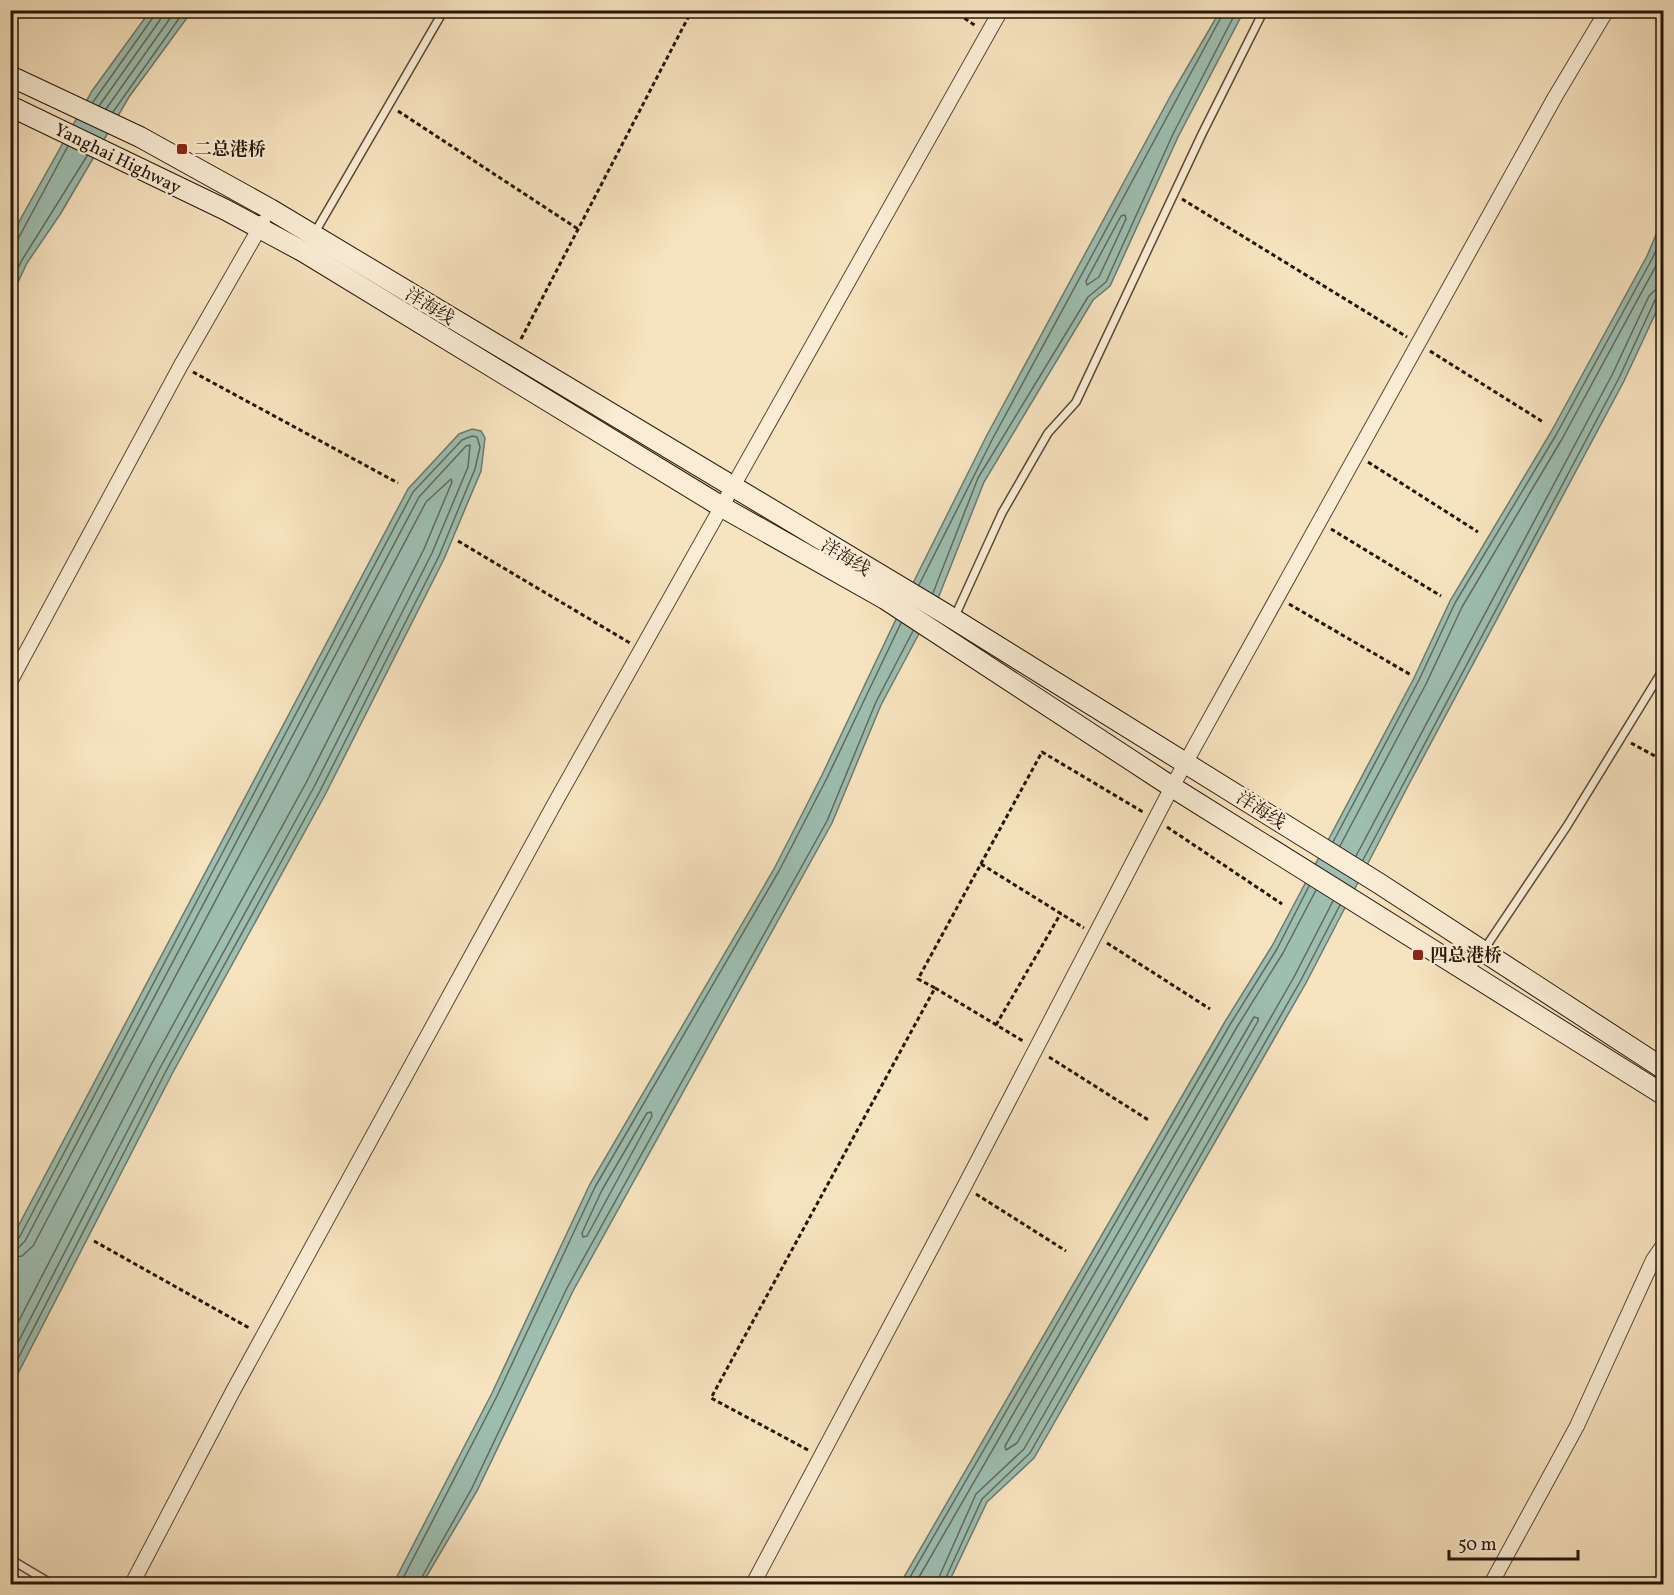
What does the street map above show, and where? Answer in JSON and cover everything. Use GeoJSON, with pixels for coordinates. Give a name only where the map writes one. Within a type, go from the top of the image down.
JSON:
{"type":"FeatureCollection","features":[{"type":"Feature","properties":{"kind":"main road","name":"洋海线"},"geometry":{"type":"LineString","coordinates":[[10,76],[140,137],[270,209],[309,244],[722,507],[891,593]]}},
{"type":"Feature","properties":{"kind":"main road","name":"Yanghai Highway"},"geometry":{"type":"LineString","coordinates":[[10,105],[130,163]]}},
{"type":"Feature","properties":{"kind":"main road","name":"洋海线"},"geometry":{"type":"LineString","coordinates":[[130,163],[260,228],[309,244],[513,355],[733,488],[891,593],[1185,763],[1289,827],[1664,1069]]}},
{"type":"Feature","properties":{"kind":"main road","name":"洋海线"},"geometry":{"type":"LineString","coordinates":[[944,625],[1172,787],[1664,1095]]}},
{"type":"Feature","properties":{"kind":"street"},"geometry":{"type":"LineString","coordinates":[[132,1584],[263,1336],[556,801],[1001,10]]}},
{"type":"Feature","properties":{"kind":"street"},"geometry":{"type":"LineString","coordinates":[[753,1584],[964,1187],[1185,763],[1555,97],[1607,10]]}},
{"type":"Feature","properties":{"kind":"street"},"geometry":{"type":"LineString","coordinates":[[10,682],[181,365],[270,209]]}},
{"type":"Feature","properties":{"kind":"street"},"geometry":{"type":"LineString","coordinates":[[1491,1584],[1577,1426],[1653,1260],[1664,1244]]}},
{"type":"Feature","properties":{"kind":"lane"},"geometry":{"type":"LineString","coordinates":[[309,244],[444,10]]}},
{"type":"Feature","properties":{"kind":"lane"},"geometry":{"type":"LineString","coordinates":[[944,625],[1002,513],[1048,433],[1076,402],[1264,10]]}},
{"type":"Feature","properties":{"kind":"lane"},"geometry":{"type":"LineString","coordinates":[[1469,972],[1567,826],[1664,668]]}},
{"type":"Feature","properties":{"kind":"lane"},"geometry":{"type":"LineString","coordinates":[[10,1559],[52,1584]]}},
{"type":"Feature","properties":{"kind":"path"},"geometry":{"type":"LineString","coordinates":[[513,355],[692,10]]}},
{"type":"Feature","properties":{"kind":"path"},"geometry":{"type":"LineString","coordinates":[[952,10],[988,33]]}},
{"type":"Feature","properties":{"kind":"path"},"geometry":{"type":"LineString","coordinates":[[389,105],[578,229]]}},
{"type":"Feature","properties":{"kind":"path"},"geometry":{"type":"LineString","coordinates":[[1174,194],[1543,422]]}},
{"type":"Feature","properties":{"kind":"path"},"geometry":{"type":"LineString","coordinates":[[181,365],[398,483]]}},
{"type":"Feature","properties":{"kind":"path"},"geometry":{"type":"LineString","coordinates":[[1356,455],[1478,532]]}},
{"type":"Feature","properties":{"kind":"path"},"geometry":{"type":"LineString","coordinates":[[1319,522],[1441,596]]}},
{"type":"Feature","properties":{"kind":"path"},"geometry":{"type":"LineString","coordinates":[[458,541],[642,650]]}},
{"type":"Feature","properties":{"kind":"path"},"geometry":{"type":"LineString","coordinates":[[1278,597],[1411,675]]}},
{"type":"Feature","properties":{"kind":"path"},"geometry":{"type":"LineString","coordinates":[[1621,737],[1664,761]]}},
{"type":"Feature","properties":{"kind":"path"},"geometry":{"type":"LineString","coordinates":[[820,1457],[711,1398],[935,988],[918,979],[1042,752],[1156,820],[1282,904]]}},
{"type":"Feature","properties":{"kind":"path"},"geometry":{"type":"LineString","coordinates":[[996,1025],[1061,913]]}},
{"type":"Feature","properties":{"kind":"path"},"geometry":{"type":"LineString","coordinates":[[964,1187],[1066,1251]]}},
{"type":"Feature","properties":{"kind":"path"},"geometry":{"type":"LineString","coordinates":[[94,1242],[263,1336]]}},
{"type":"Feature","properties":{"kind":"water"},"geometry":{"type":"Polygon","coordinates":[[[150,11],[192,11],[129,97],[61,213],[27,263],[11,297],[11,242],[20,220],[92,91],[150,11]]]}},
{"type":"Feature","properties":{"kind":"water"},"geometry":{"type":"Polygon","coordinates":[[[1220,11],[1244,11],[1178,137],[1110,286],[1093,300],[984,482],[939,596],[881,705],[832,823],[573,1291],[477,1491],[422,1584],[393,1584],[492,1393],[590,1184],[774,869],[987,435],[1171,95],[1220,11]]]}},
{"type":"Feature","properties":{"kind":"water"},"geometry":{"type":"Polygon","coordinates":[[[1663,218],[1663,297],[1624,381],[1409,784],[1306,983],[1034,1458],[987,1502],[948,1584],[900,1584],[1226,1020],[1272,946],[1414,678],[1450,601],[1551,432],[1647,256],[1663,218]]]}},
{"type":"Feature","properties":{"kind":"water"},"geometry":{"type":"Polygon","coordinates":[[[472,429],[481,431],[485,438],[481,471],[444,559],[326,793],[172,1074],[11,1387],[11,1240],[408,489],[459,434],[472,429]]]}},
{"type":"Feature","properties":{"kind":"place","name":"二总港桥"},"geometry":{"type":"Point","coordinates":[182,149]}},
{"type":"Feature","properties":{"kind":"place","name":"四总港桥"},"geometry":{"type":"Point","coordinates":[1418,955]}}]}
